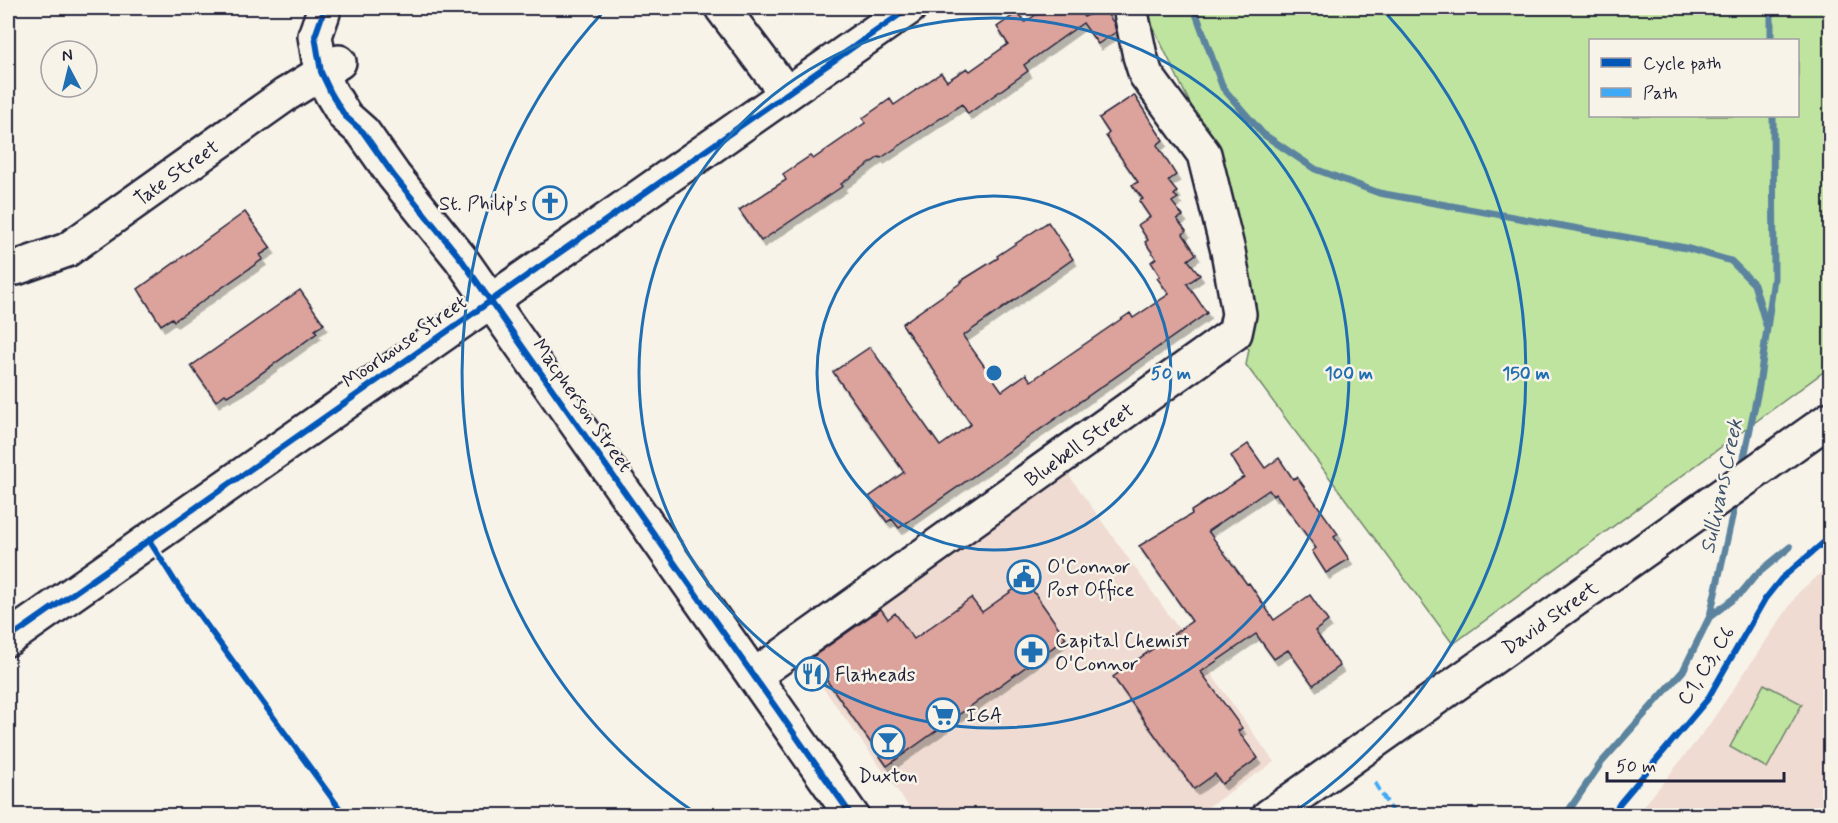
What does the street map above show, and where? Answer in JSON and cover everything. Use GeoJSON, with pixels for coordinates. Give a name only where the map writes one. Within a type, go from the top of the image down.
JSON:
{"type":"FeatureCollection","features":[{"type":"Feature","properties":{"kind":"street"},"geometry":{"type":"LineString","coordinates":[[722,8],[786,93]]}},
{"type":"Feature","properties":{"kind":"street","name":"Moorhouse Street"},"geometry":{"type":"LineString","coordinates":[[8,639],[909,8]]}},
{"type":"Feature","properties":{"kind":"street","name":"Bluebell Street"},"geometry":{"type":"LineString","coordinates":[[754,676],[1235,333],[1239,314],[1235,290],[1228,251],[1204,154],[1146,75],[1130,8]]}},
{"type":"Feature","properties":{"kind":"street","name":"Macpherson Street"},"geometry":{"type":"LineString","coordinates":[[323,10],[335,32],[330,67],[348,88],[361,111],[363,132],[394,176],[461,259],[852,816]]}},
{"type":"Feature","properties":{"kind":"street","name":"Tate Street"},"geometry":{"type":"LineString","coordinates":[[8,268],[16,268],[67,250],[285,95],[330,67]]}},
{"type":"Feature","properties":{"kind":"street","name":"David Street"},"geometry":{"type":"LineString","coordinates":[[1269,816],[1830,419]]}},
{"type":"Feature","properties":{"kind":"shaded area"},"geometry":{"type":"Polygon","coordinates":[[[1068,474],[1274,762],[1196,815],[915,815],[800,656],[1068,474]]]}},
{"type":"Feature","properties":{"kind":"shaded area"},"geometry":{"type":"Polygon","coordinates":[[[1830,565],[1830,815],[1636,816],[1707,728],[1799,592],[1830,565]]]}},
{"type":"Feature","properties":{"kind":"green space"},"geometry":{"type":"Polygon","coordinates":[[[1144,8],[1830,8],[1830,367],[1453,644],[1246,365],[1249,349],[1244,345],[1199,122],[1144,8]]]}},
{"type":"Feature","properties":{"kind":"green space"},"geometry":{"type":"Polygon","coordinates":[[[1764,684],[1802,704],[1767,768],[1730,747],[1764,684]]]}},
{"type":"Feature","properties":{"kind":"building"},"geometry":{"type":"Polygon","coordinates":[[[1046,8],[1078,8],[1084,17],[1103,8],[1114,23],[1116,32],[1098,44],[1083,23],[1024,65],[1028,71],[968,114],[962,104],[881,158],[879,157],[841,184],[843,186],[761,241],[739,210],[786,180],[783,174],[810,156],[813,159],[865,123],[863,118],[890,99],[894,105],[941,73],[947,81],[967,68],[970,71],[1008,44],[997,27],[1018,12],[1025,22],[1046,8]]]}},
{"type":"Feature","properties":{"kind":"building"},"geometry":{"type":"Polygon","coordinates":[[[1134,95],[1163,140],[1157,145],[1176,175],[1168,181],[1177,192],[1174,195],[1178,198],[1172,202],[1183,216],[1177,219],[1186,231],[1183,234],[1196,254],[1188,260],[1200,275],[1187,284],[1207,313],[899,528],[892,519],[887,522],[869,497],[904,472],[833,372],[870,347],[940,446],[971,424],[902,324],[1048,222],[1073,259],[963,336],[1002,391],[1026,374],[1031,381],[1130,313],[1133,318],[1169,294],[1157,278],[1160,276],[1151,262],[1156,258],[1145,242],[1148,240],[1138,225],[1150,217],[1139,201],[1143,199],[1132,185],[1138,182],[1106,136],[1109,133],[1099,118],[1134,95]]]}},
{"type":"Feature","properties":{"kind":"building"},"geometry":{"type":"Polygon","coordinates":[[[245,212],[271,248],[260,255],[263,259],[174,321],[172,318],[161,325],[138,289],[245,212]]]}},
{"type":"Feature","properties":{"kind":"building"},"geometry":{"type":"Polygon","coordinates":[[[300,290],[324,324],[315,330],[317,333],[241,388],[227,396],[225,394],[216,401],[191,366],[300,290]]]}},
{"type":"Feature","properties":{"kind":"building"},"geometry":{"type":"Polygon","coordinates":[[[1248,444],[1265,468],[1279,458],[1293,479],[1297,477],[1338,534],[1334,537],[1349,559],[1326,573],[1312,551],[1316,548],[1276,494],[1273,496],[1269,490],[1208,531],[1247,584],[1249,583],[1274,620],[1310,595],[1328,621],[1315,631],[1340,666],[1313,685],[1288,650],[1274,659],[1256,634],[1201,672],[1242,728],[1238,731],[1258,758],[1222,784],[1215,774],[1194,789],[1113,677],[1192,621],[1139,546],[1192,514],[1191,511],[1244,477],[1231,456],[1248,444]]]}},
{"type":"Feature","properties":{"kind":"building"},"geometry":{"type":"Polygon","coordinates":[[[1026,581],[1066,638],[887,766],[811,658],[881,609],[888,619],[895,613],[914,639],[971,598],[982,612],[1026,581]]]}},
{"type":"Feature","properties":{"kind":"waterway"},"geometry":{"type":"LineString","coordinates":[[1194,8],[1223,88],[1263,134],[1315,169],[1379,193],[1686,248],[1731,261],[1754,284],[1766,325]]}},
{"type":"Feature","properties":{"kind":"waterway","name":"Sullivans Creek"},"geometry":{"type":"LineString","coordinates":[[1771,8],[1771,39]]}},
{"type":"Feature","properties":{"kind":"waterway","name":"Sullivans Creek"},"geometry":{"type":"LineString","coordinates":[[1742,467],[1759,386],[1774,278],[1773,117]]}},
{"type":"Feature","properties":{"kind":"waterway","name":"Sullivans Creek"},"geometry":{"type":"LineString","coordinates":[[1565,816],[1601,763],[1683,671],[1710,616],[1736,499]]}},
{"type":"Feature","properties":{"kind":"waterway"},"geometry":{"type":"LineString","coordinates":[[1711,616],[1742,592],[1756,575],[1790,547]]}},
{"type":"Feature","properties":{"kind":"marked path"},"geometry":{"type":"LineString","coordinates":[[1375,783],[1395,816]]}},
{"type":"Feature","properties":{"kind":"cycle path"},"geometry":{"type":"LineString","coordinates":[[323,8],[315,36],[321,72],[345,116],[363,132],[394,176],[461,259],[852,816]]}},
{"type":"Feature","properties":{"kind":"cycle path"},"geometry":{"type":"LineString","coordinates":[[8,639],[909,8]]}},
{"type":"Feature","properties":{"kind":"cycle path","name":"C1, C3, C6"},"geometry":{"type":"LineString","coordinates":[[1612,816],[1620,803],[1707,700],[1765,599],[1781,579],[1830,537]]}},
{"type":"Feature","properties":{"kind":"cycle path"},"geometry":{"type":"LineString","coordinates":[[149,540],[176,583],[345,816]]}},
{"type":"Feature","properties":{"kind":"place","name":"St. Philip's"},"geometry":{"type":"Point","coordinates":[550,203]}},
{"type":"Feature","properties":{"kind":"place","name":"O'Connor Post Office"},"geometry":{"type":"Point","coordinates":[1024,577]}},
{"type":"Feature","properties":{"kind":"place","name":"Capital Chemist O'Connor"},"geometry":{"type":"Point","coordinates":[1032,652]}},
{"type":"Feature","properties":{"kind":"place","name":"Flatheads"},"geometry":{"type":"Point","coordinates":[812,674]}},
{"type":"Feature","properties":{"kind":"place","name":"IGA"},"geometry":{"type":"Point","coordinates":[943,715]}},
{"type":"Feature","properties":{"kind":"place","name":"Duxton"},"geometry":{"type":"Point","coordinates":[888,742]}}]}
